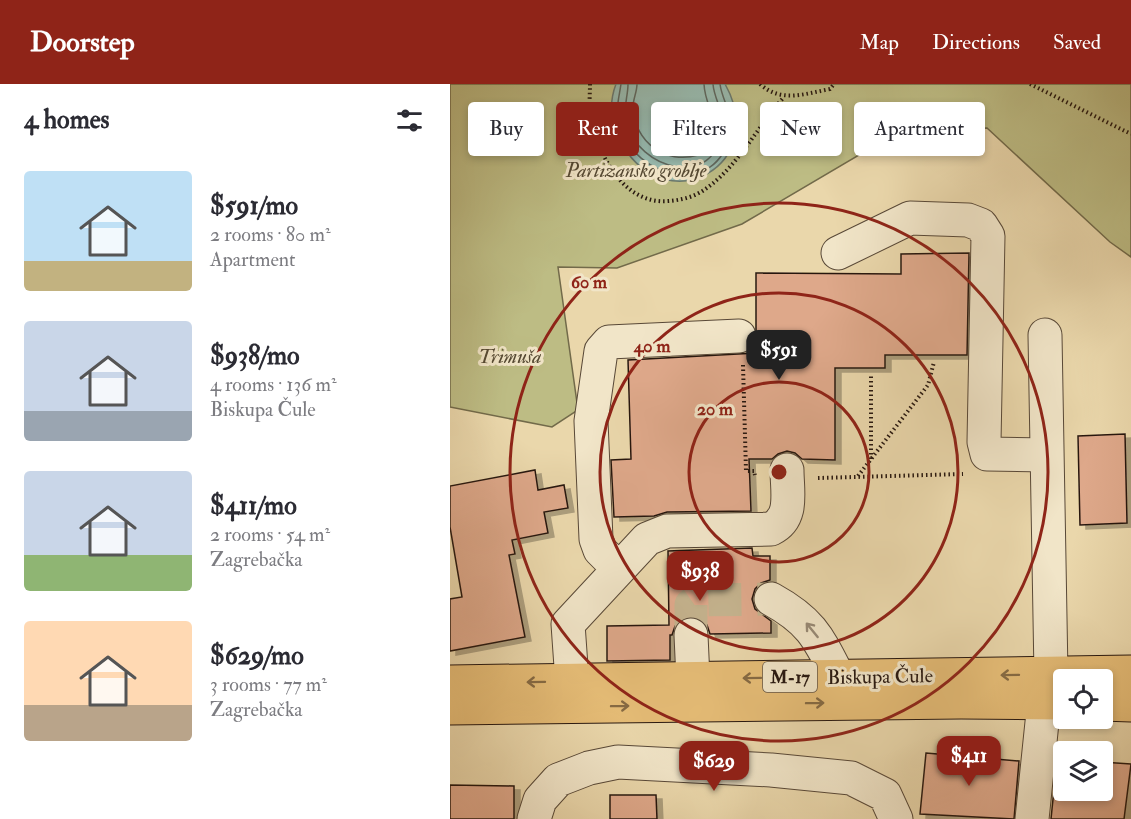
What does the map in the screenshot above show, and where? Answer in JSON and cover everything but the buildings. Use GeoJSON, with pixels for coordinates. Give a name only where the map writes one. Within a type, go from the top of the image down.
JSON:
{"type":"FeatureCollection","features":[{"type":"Feature","properties":{"kind":"main road","name":"Biskupa Čule"},"geometry":{"type":"LineString","coordinates":[[1113,677],[1131,672]]}},
{"type":"Feature","properties":{"kind":"main road","name":"Biskupa Čule"},"geometry":{"type":"LineString","coordinates":[[450,682],[838,676],[1053,693]]}},
{"type":"Feature","properties":{"kind":"main road","name":"Biskupa Čule"},"geometry":{"type":"LineString","coordinates":[[450,708],[1053,693]]}},
{"type":"Feature","properties":{"kind":"main road"},"geometry":{"type":"LineString","coordinates":[[1113,704],[1131,705]]}},
{"type":"Feature","properties":{"kind":"street"},"geometry":{"type":"LineString","coordinates":[[838,253],[910,218],[968,220],[981,225],[988,236],[984,442],[987,454],[1047,455]]}},
{"type":"Feature","properties":{"kind":"street"},"geometry":{"type":"LineString","coordinates":[[1032,819],[1053,693],[1045,335]]}},
{"type":"Feature","properties":{"kind":"street"},"geometry":{"type":"LineString","coordinates":[[618,568],[600,550],[596,539],[591,421],[601,351],[609,342],[739,336]]}},
{"type":"Feature","properties":{"kind":"street"},"geometry":{"type":"LineString","coordinates":[[572,681],[568,624],[647,539],[667,531],[771,529],[782,523],[787,513],[787,474]]}},
{"type":"Feature","properties":{"kind":"street"},"geometry":{"type":"LineString","coordinates":[[771,599],[796,613],[816,633],[838,676]]}},
{"type":"Feature","properties":{"kind":"street"},"geometry":{"type":"LineString","coordinates":[[691,634],[693,679]]}},
{"type":"Feature","properties":{"kind":"street"},"geometry":{"type":"LineString","coordinates":[[534,819],[540,800],[558,780],[588,768],[618,762],[749,769],[851,778],[885,795],[896,819]]}},
{"type":"Feature","properties":{"kind":"path"},"geometry":{"type":"LineString","coordinates":[[590,84],[591,122],[605,161],[627,188],[653,202],[681,200],[702,191],[730,168],[784,97]]}},
{"type":"Feature","properties":{"kind":"path"},"geometry":{"type":"LineString","coordinates":[[760,84],[770,93],[784,97],[830,89],[834,84]]}},
{"type":"Feature","properties":{"kind":"path"},"geometry":{"type":"LineString","coordinates":[[1030,84],[1131,134]]}},
{"type":"Feature","properties":{"kind":"path"},"geometry":{"type":"LineString","coordinates":[[739,336],[743,336],[746,471],[754,471],[755,475],[757,529]]}},
{"type":"Feature","properties":{"kind":"path"},"geometry":{"type":"LineString","coordinates":[[858,477],[928,385],[934,362]]}},
{"type":"Feature","properties":{"kind":"path"},"geometry":{"type":"LineString","coordinates":[[871,375],[871,459]]}},
{"type":"Feature","properties":{"kind":"path"},"geometry":{"type":"LineString","coordinates":[[787,474],[858,477],[962,475],[974,470],[987,454]]}},
{"type":"Feature","properties":{"kind":"green space"},"geometry":{"type":"Polygon","coordinates":[[[450,84],[1131,84],[1131,257],[1110,242],[985,128],[985,102],[854,102],[854,156],[857,156],[742,224],[617,268],[558,267],[578,410],[552,427],[450,407],[450,84]]]}},
{"type":"Feature","properties":{"kind":"water"},"geometry":{"type":"Polygon","coordinates":[[[616,84],[725,84],[731,102],[651,102],[651,156],[726,156],[725,159],[708,173],[687,180],[665,179],[642,168],[632,156],[639,156],[639,102],[612,102],[616,84]]]}},
{"type":"Feature","properties":{"kind":"tunnel"},"geometry":{"type":"LineString","coordinates":[[691,635],[691,605],[698,600],[771,599]]}},
{"type":"Feature","properties":{"kind":"park label","name":"Partizansko groblje"},"geometry":{"type":"Point","coordinates":[636,170]}},
{"type":"Feature","properties":{"kind":"park label","name":"Trimuša"},"geometry":{"type":"Point","coordinates":[510,356]}}]}
